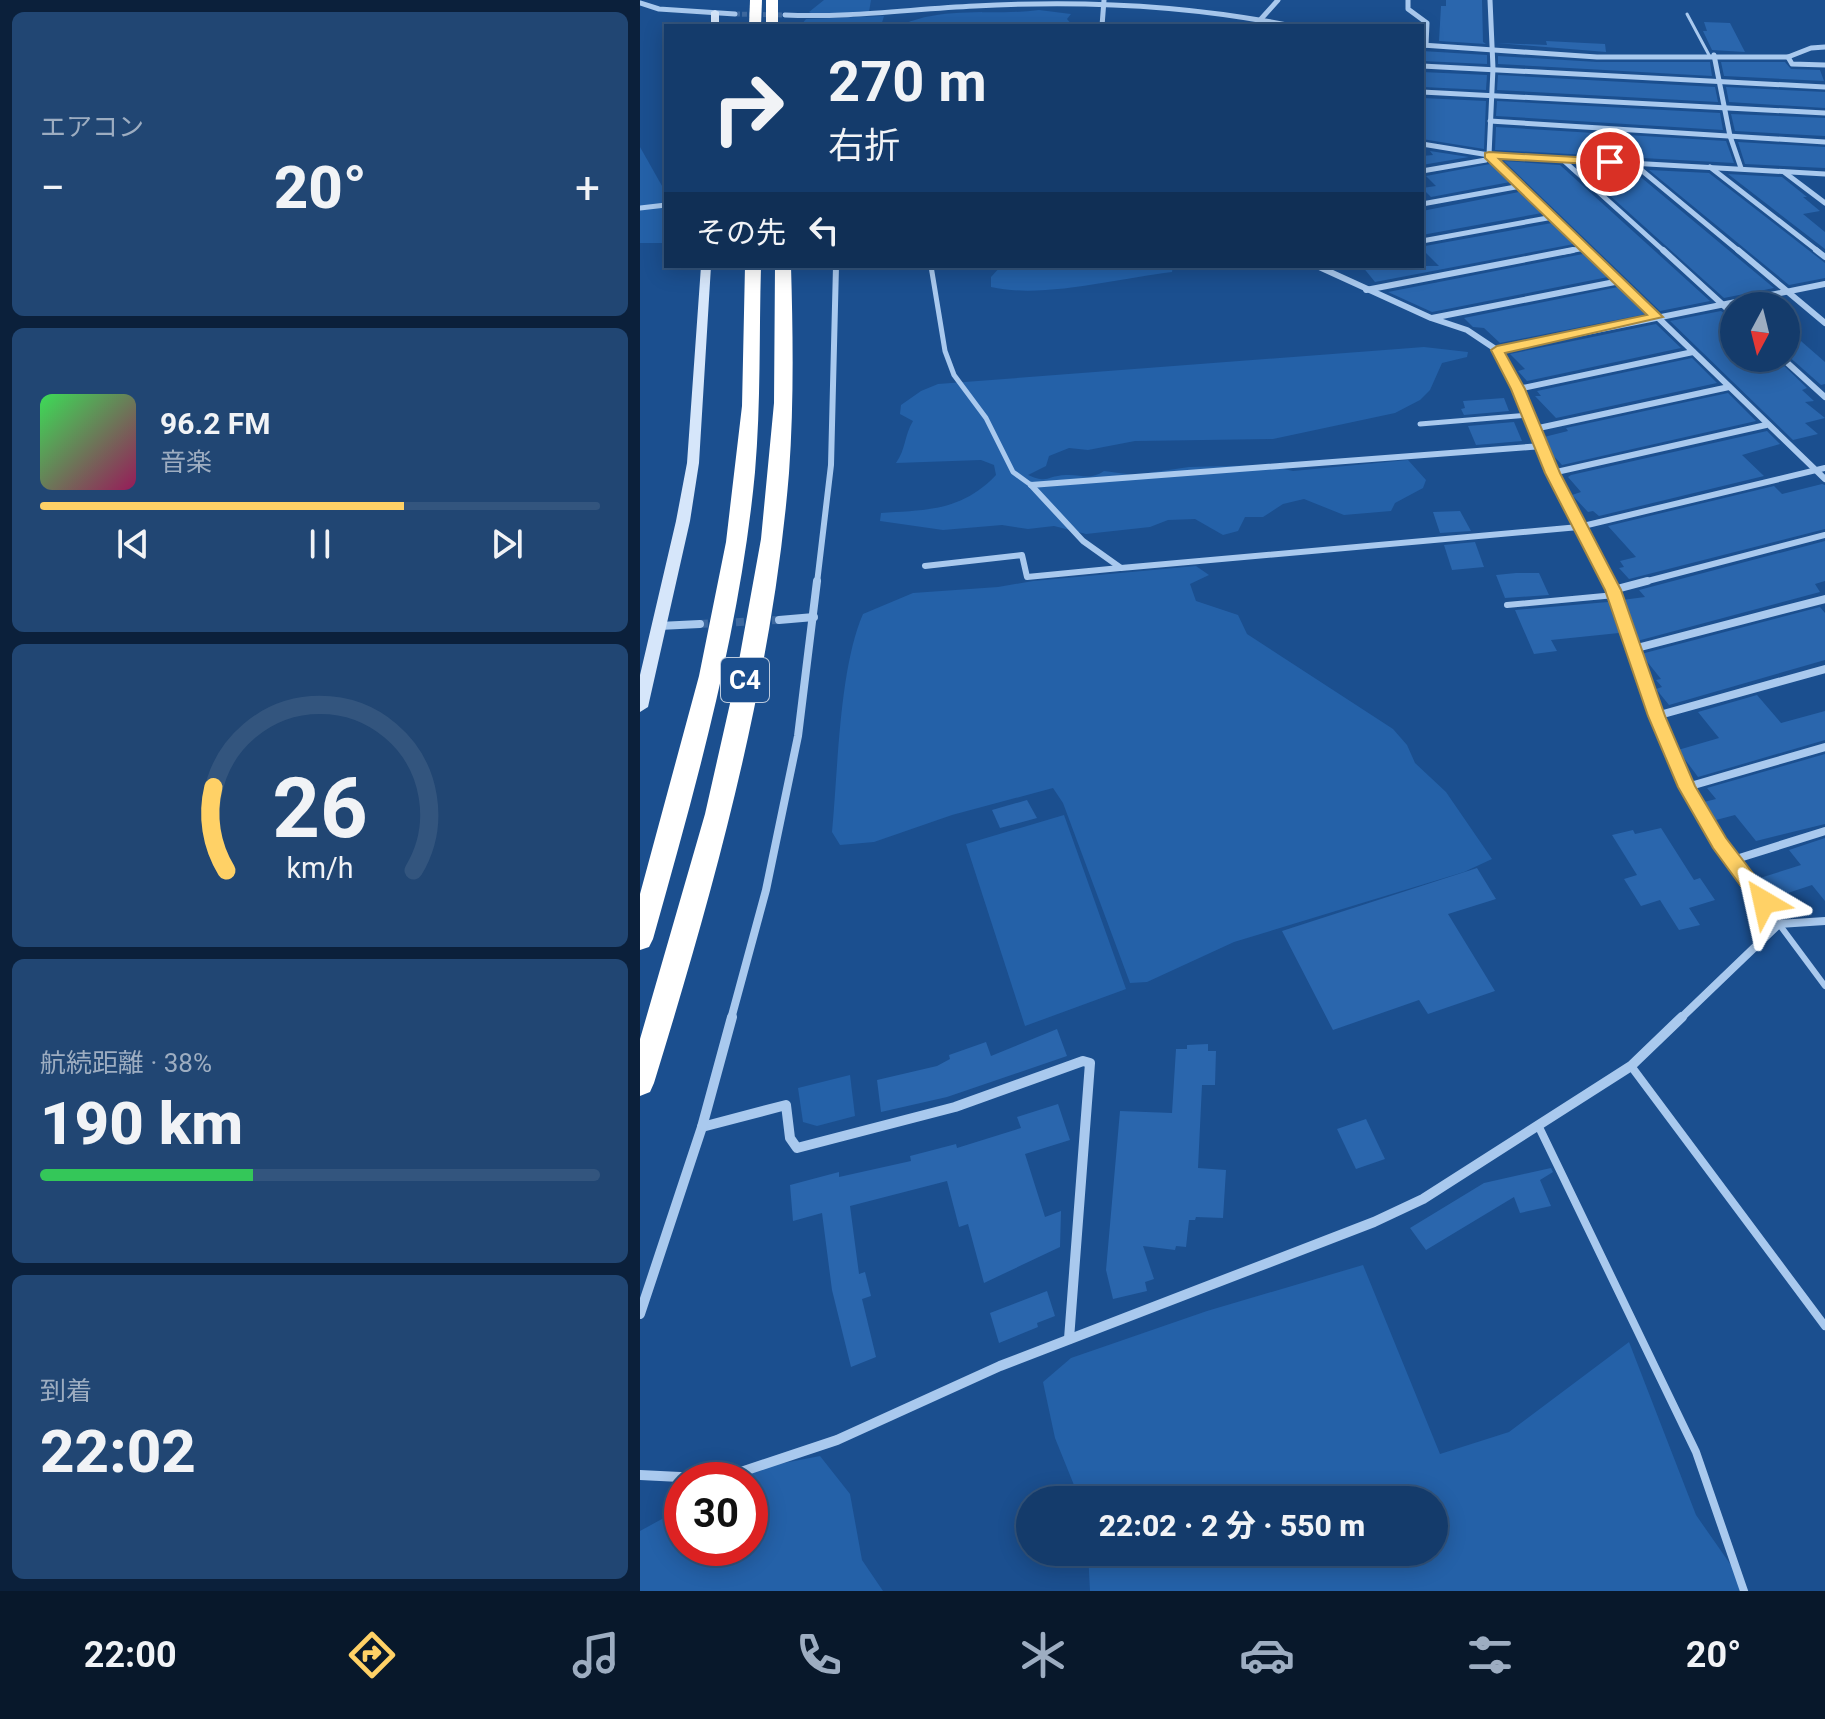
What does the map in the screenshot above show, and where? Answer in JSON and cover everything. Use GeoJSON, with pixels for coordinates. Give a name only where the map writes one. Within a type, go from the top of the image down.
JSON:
{"type":"FeatureCollection","features":[{"type":"Feature","properties":{"kind":"highway"},"geometry":{"type":"LineString","coordinates":[[755,24],[756,0]]}},
{"type":"Feature","properties":{"kind":"highway"},"geometry":{"type":"LineString","coordinates":[[772,0],[772,24]]}},
{"type":"Feature","properties":{"kind":"highway","name":"C4"},"geometry":{"type":"LineString","coordinates":[[640,939],[713,670],[731,562],[751,406],[753,268]]}},
{"type":"Feature","properties":{"kind":"highway","name":"C4"},"geometry":{"type":"LineString","coordinates":[[640,1083],[678,966],[719,807],[772,538],[781,436],[783,268]]}},
{"type":"Feature","properties":{"kind":"street"},"geometry":{"type":"LineString","coordinates":[[715,0],[715,24]]}},
{"type":"Feature","properties":{"kind":"street"},"geometry":{"type":"LineString","coordinates":[[1261,19],[1278,0]]}},
{"type":"Feature","properties":{"kind":"street"},"geometry":{"type":"LineString","coordinates":[[1408,0],[1408,9],[1427,23],[1424,45],[1597,57],[1788,57],[1811,48],[1825,47]]}},
{"type":"Feature","properties":{"kind":"street"},"geometry":{"type":"LineString","coordinates":[[1424,171],[1486,160],[1489,155],[1493,68],[1490,0]]}},
{"type":"Feature","properties":{"kind":"street"},"geometry":{"type":"LineString","coordinates":[[1102,2],[1102,24]]}},
{"type":"Feature","properties":{"kind":"street"},"geometry":{"type":"LineString","coordinates":[[785,15],[823,17],[976,6],[1102,2],[1283,24]]}},
{"type":"Feature","properties":{"kind":"street"},"geometry":{"type":"LineString","coordinates":[[640,3],[659,9],[735,14]]}},
{"type":"Feature","properties":{"kind":"street"},"geometry":{"type":"LineString","coordinates":[[1711,55],[1730,136],[1741,168]]}},
{"type":"Feature","properties":{"kind":"street"},"geometry":{"type":"LineString","coordinates":[[1788,57],[1792,64],[1825,65]]}},
{"type":"Feature","properties":{"kind":"street"},"geometry":{"type":"LineString","coordinates":[[1424,66],[1825,87]]}},
{"type":"Feature","properties":{"kind":"street"},"geometry":{"type":"LineString","coordinates":[[1424,92],[1825,113]]}},
{"type":"Feature","properties":{"kind":"street"},"geometry":{"type":"LineString","coordinates":[[1490,121],[1825,142]]}},
{"type":"Feature","properties":{"kind":"street"},"geometry":{"type":"LineString","coordinates":[[1424,144],[1489,155],[1825,174]]}},
{"type":"Feature","properties":{"kind":"street"},"geometry":{"type":"LineString","coordinates":[[1489,155],[1825,479]]}},
{"type":"Feature","properties":{"kind":"street"},"geometry":{"type":"LineString","coordinates":[[1563,160],[1720,302]]}},
{"type":"Feature","properties":{"kind":"street"},"geometry":{"type":"LineString","coordinates":[[1634,163],[1788,292],[1825,284]]}},
{"type":"Feature","properties":{"kind":"street"},"geometry":{"type":"LineString","coordinates":[[1710,166],[1825,257]]}},
{"type":"Feature","properties":{"kind":"street"},"geometry":{"type":"LineString","coordinates":[[1782,171],[1825,203]]}},
{"type":"Feature","properties":{"kind":"street"},"geometry":{"type":"LineString","coordinates":[[1424,204],[1521,186]]}},
{"type":"Feature","properties":{"kind":"street"},"geometry":{"type":"LineString","coordinates":[[640,208],[664,205]]}},
{"type":"Feature","properties":{"kind":"street"},"geometry":{"type":"LineString","coordinates":[[1424,241],[1553,217]]}},
{"type":"Feature","properties":{"kind":"street"},"geometry":{"type":"LineString","coordinates":[[1366,290],[1585,248]]}},
{"type":"Feature","properties":{"kind":"street"},"geometry":{"type":"LineString","coordinates":[[640,707],[693,463],[706,268]]}},
{"type":"Feature","properties":{"kind":"street"},"geometry":{"type":"LineString","coordinates":[[640,1314],[702,1127],[766,890],[798,736],[831,465],[836,268]]}},
{"type":"Feature","properties":{"kind":"street"},"geometry":{"type":"LineString","coordinates":[[1321,268],[1431,318],[1467,330],[1497,350],[1518,389],[1552,473],[1614,593],[1656,716],[1687,787],[1719,843],[1779,924]]}},
{"type":"Feature","properties":{"kind":"street"},"geometry":{"type":"LineString","coordinates":[[1431,318],[1620,281]]}},
{"type":"Feature","properties":{"kind":"street"},"geometry":{"type":"LineString","coordinates":[[1800,302],[1825,323]]}},
{"type":"Feature","properties":{"kind":"street"},"geometry":{"type":"LineString","coordinates":[[1497,350],[1720,306]]}},
{"type":"Feature","properties":{"kind":"street"},"geometry":{"type":"LineString","coordinates":[[1518,389],[1693,352]]}},
{"type":"Feature","properties":{"kind":"street"},"geometry":{"type":"LineString","coordinates":[[1797,372],[1825,397]]}},
{"type":"Feature","properties":{"kind":"street"},"geometry":{"type":"LineString","coordinates":[[1534,429],[1729,387]]}},
{"type":"Feature","properties":{"kind":"street"},"geometry":{"type":"LineString","coordinates":[[1552,473],[1766,425]]}},
{"type":"Feature","properties":{"kind":"street"},"geometry":{"type":"LineString","coordinates":[[1031,485],[1542,446]]}},
{"type":"Feature","properties":{"kind":"street"},"geometry":{"type":"LineString","coordinates":[[925,566],[1022,555],[1027,577],[1579,527],[1825,468]]}},
{"type":"Feature","properties":{"kind":"street"},"geometry":{"type":"LineString","coordinates":[[1031,485],[1065,526],[1094,551],[1121,568]]}},
{"type":"Feature","properties":{"kind":"street"},"geometry":{"type":"LineString","coordinates":[[1614,593],[1825,535]]}},
{"type":"Feature","properties":{"kind":"street"},"geometry":{"type":"LineString","coordinates":[[1633,649],[1825,599]]}},
{"type":"Feature","properties":{"kind":"street"},"geometry":{"type":"LineString","coordinates":[[779,620],[814,617]]}},
{"type":"Feature","properties":{"kind":"street"},"geometry":{"type":"LineString","coordinates":[[659,626],[700,624]]}},
{"type":"Feature","properties":{"kind":"street"},"geometry":{"type":"LineString","coordinates":[[1656,716],[1825,669]]}},
{"type":"Feature","properties":{"kind":"street"},"geometry":{"type":"LineString","coordinates":[[1687,787],[1825,747]]}},
{"type":"Feature","properties":{"kind":"street"},"geometry":{"type":"LineString","coordinates":[[1733,860],[1825,831]]}},
{"type":"Feature","properties":{"kind":"street"},"geometry":{"type":"LineString","coordinates":[[640,1475],[720,1479],[837,1440],[1000,1366],[1374,1222],[1423,1199],[1631,1066],[1779,924],[1825,921]]}},
{"type":"Feature","properties":{"kind":"street"},"geometry":{"type":"LineString","coordinates":[[702,1127],[786,1105],[790,1138],[797,1148],[955,1107],[1083,1061],[1090,1063],[1069,1339]]}},
{"type":"Feature","properties":{"kind":"lane"},"geometry":{"type":"LineString","coordinates":[[1687,14],[1711,55]]}},
{"type":"Feature","properties":{"kind":"lane"},"geometry":{"type":"LineString","coordinates":[[931,268],[945,351],[954,375],[986,418],[1013,472],[1031,485]]}},
{"type":"Feature","properties":{"kind":"lane"},"geometry":{"type":"LineString","coordinates":[[1420,424],[1528,415]]}},
{"type":"Feature","properties":{"kind":"lane"},"geometry":{"type":"LineString","coordinates":[[1507,605],[1614,593]]}},
{"type":"Feature","properties":{"kind":"lane"},"geometry":{"type":"LineString","coordinates":[[1779,924],[1825,986]]}},
{"type":"Feature","properties":{"kind":"lane"},"geometry":{"type":"LineString","coordinates":[[1631,1066],[1825,1326]]}},
{"type":"Feature","properties":{"kind":"lane"},"geometry":{"type":"LineString","coordinates":[[1538,1125],[1696,1452],[1744,1591]]}},
{"type":"Feature","properties":{"kind":"shaded area"},"geometry":{"type":"Polygon","coordinates":[[[824,0],[871,0],[869,12],[814,15],[809,12],[824,0]]]}},
{"type":"Feature","properties":{"kind":"shaded area"},"geometry":{"type":"Polygon","coordinates":[[[1039,10],[1071,14],[1067,19],[1071,24],[904,24],[920,18],[954,13],[1039,10]]]}},
{"type":"Feature","properties":{"kind":"shaded area"},"geometry":{"type":"Polygon","coordinates":[[[884,16],[882,24],[802,24],[806,19],[884,16]]]}},
{"type":"Feature","properties":{"kind":"shaded area"},"geometry":{"type":"Polygon","coordinates":[[[640,147],[664,189],[664,243],[640,243],[640,147]]]}},
{"type":"Feature","properties":{"kind":"shaded area"},"geometry":{"type":"Polygon","coordinates":[[[999,268],[1173,268],[1172,272],[1034,291],[991,287],[991,277],[999,268]]]}},
{"type":"Feature","properties":{"kind":"shaded area"},"geometry":{"type":"Polygon","coordinates":[[[1424,347],[1468,352],[1467,357],[1442,363],[1430,390],[1420,400],[1395,413],[1273,439],[1135,441],[1088,450],[1069,448],[1049,456],[1046,466],[1028,475],[1044,479],[1066,475],[1090,476],[1104,471],[1134,475],[1189,467],[1265,465],[1293,471],[1408,460],[1426,480],[1423,488],[1395,503],[1391,511],[1344,515],[1304,499],[1283,504],[1263,517],[1245,517],[1238,531],[1223,535],[1195,519],[1168,520],[1150,527],[1086,534],[1054,526],[1028,529],[1002,525],[943,530],[880,521],[881,513],[929,509],[957,502],[983,487],[996,475],[994,465],[981,460],[896,463],[913,421],[900,414],[901,405],[938,384],[1424,347]]]}},
{"type":"Feature","properties":{"kind":"shaded area"},"geometry":{"type":"Polygon","coordinates":[[[1196,566],[1209,575],[1190,584],[1196,601],[1238,615],[1247,634],[1393,729],[1407,745],[1415,763],[1446,792],[1492,859],[1464,872],[1234,942],[1147,982],[1130,983],[1063,803],[1053,788],[952,815],[874,842],[840,845],[832,832],[841,720],[849,663],[863,614],[913,593],[1196,566]]]}},
{"type":"Feature","properties":{"kind":"shaded area"},"geometry":{"type":"Polygon","coordinates":[[[1064,815],[1126,989],[1025,1026],[966,844],[1064,815]]]}},
{"type":"Feature","properties":{"kind":"shaded area"},"geometry":{"type":"Polygon","coordinates":[[[850,1075],[855,1116],[817,1126],[803,1122],[798,1088],[850,1075]]]}},
{"type":"Feature","properties":{"kind":"shaded area"},"geometry":{"type":"Polygon","coordinates":[[[1363,1265],[1440,1454],[1509,1432],[1629,1342],[1696,1515],[1749,1591],[1090,1591],[1089,1566],[1448,1566],[1448,1486],[1074,1486],[1055,1438],[1043,1382],[1071,1358],[1207,1311],[1363,1265]]]}},
{"type":"Feature","properties":{"kind":"shaded area"},"geometry":{"type":"Polygon","coordinates":[[[820,1456],[850,1494],[862,1560],[883,1591],[640,1591],[640,1531],[664,1518],[664,1566],[768,1566],[768,1466],[820,1456]]]}},
{"type":"Feature","properties":{"kind":"building"},"geometry":{"type":"Polygon","coordinates":[[[1446,0],[1482,0],[1483,42],[1486,44],[1439,41],[1441,6],[1446,6],[1446,0]]]}},
{"type":"Feature","properties":{"kind":"building"},"geometry":{"type":"Polygon","coordinates":[[[1704,22],[1730,23],[1745,52],[1712,50],[1703,31],[1707,31],[1704,22]]]}},
{"type":"Feature","properties":{"kind":"building"},"geometry":{"type":"Polygon","coordinates":[[[1546,41],[1605,44],[1606,52],[1497,43],[1547,45],[1546,41]]]}},
{"type":"Feature","properties":{"kind":"building"},"geometry":{"type":"Polygon","coordinates":[[[1424,51],[1487,55],[1487,64],[1424,61],[1424,51]]]}},
{"type":"Feature","properties":{"kind":"building"},"geometry":{"type":"Polygon","coordinates":[[[1498,56],[1597,62],[1710,62],[1712,76],[1498,64],[1498,56]]]}},
{"type":"Feature","properties":{"kind":"building"},"geometry":{"type":"Polygon","coordinates":[[[1721,62],[1785,62],[1791,69],[1820,70],[1824,81],[1724,76],[1721,62]]]}},
{"type":"Feature","properties":{"kind":"building"},"geometry":{"type":"Polygon","coordinates":[[[1424,72],[1487,75],[1486,90],[1424,87],[1424,72]]]}},
{"type":"Feature","properties":{"kind":"building"},"geometry":{"type":"Polygon","coordinates":[[[1498,75],[1715,87],[1718,102],[1497,90],[1498,75]]]}},
{"type":"Feature","properties":{"kind":"building"},"geometry":{"type":"Polygon","coordinates":[[[1726,87],[1825,92],[1825,108],[1729,102],[1726,87]]]}},
{"type":"Feature","properties":{"kind":"building"},"geometry":{"type":"Polygon","coordinates":[[[1424,98],[1486,101],[1484,149],[1424,139],[1424,98]]]}},
{"type":"Feature","properties":{"kind":"building"},"geometry":{"type":"Polygon","coordinates":[[[1497,101],[1720,113],[1723,130],[1496,116],[1497,101]]]}},
{"type":"Feature","properties":{"kind":"building"},"geometry":{"type":"Polygon","coordinates":[[[1731,114],[1825,118],[1825,136],[1735,131],[1731,114]]]}},
{"type":"Feature","properties":{"kind":"building"},"geometry":{"type":"Polygon","coordinates":[[[1496,127],[1726,141],[1734,163],[1495,150],[1496,127]]]}},
{"type":"Feature","properties":{"kind":"building"},"geometry":{"type":"Polygon","coordinates":[[[1738,142],[1825,147],[1825,168],[1745,164],[1738,142]]]}},
{"type":"Feature","properties":{"kind":"building"},"geometry":{"type":"Polygon","coordinates":[[[1430,151],[1469,157],[1424,165],[1424,156],[1433,155],[1430,151]]]}},
{"type":"Feature","properties":{"kind":"building"},"geometry":{"type":"Polygon","coordinates":[[[1504,161],[1560,165],[1710,301],[1660,311],[1504,161]]]}},
{"type":"Feature","properties":{"kind":"building"},"geometry":{"type":"Polygon","coordinates":[[[1490,164],[1510,182],[1431,197],[1424,188],[1436,186],[1426,176],[1490,164]]]}},
{"type":"Feature","properties":{"kind":"building"},"geometry":{"type":"Polygon","coordinates":[[[1577,166],[1631,169],[1774,288],[1720,294],[1577,166]]]}},
{"type":"Feature","properties":{"kind":"building"},"geometry":{"type":"Polygon","coordinates":[[[1649,170],[1709,173],[1825,263],[1825,278],[1789,285],[1649,170]]]}},
{"type":"Feature","properties":{"kind":"building"},"geometry":{"type":"Polygon","coordinates":[[[1728,174],[1782,177],[1820,211],[1803,214],[1825,232],[1825,249],[1728,174]]]}},
{"type":"Feature","properties":{"kind":"building"},"geometry":{"type":"Polygon","coordinates":[[[1519,192],[1542,213],[1424,235],[1424,211],[1519,192]]]}},
{"type":"Feature","properties":{"kind":"building"},"geometry":{"type":"Polygon","coordinates":[[[1552,223],[1574,244],[1375,282],[1364,268],[1439,266],[1424,251],[1425,246],[1552,223]]]}},
{"type":"Feature","properties":{"kind":"building"},"geometry":{"type":"Polygon","coordinates":[[[1583,254],[1608,277],[1432,312],[1388,292],[1583,254]]]}},
{"type":"Feature","properties":{"kind":"building"},"geometry":{"type":"Polygon","coordinates":[[[1618,287],[1646,314],[1500,343],[1484,328],[1473,327],[1464,318],[1618,287]]]}},
{"type":"Feature","properties":{"kind":"building"},"geometry":{"type":"Polygon","coordinates":[[[1720,311],[1720,369],[1670,321],[1720,311]]]}},
{"type":"Feature","properties":{"kind":"building"},"geometry":{"type":"Polygon","coordinates":[[[1656,324],[1681,348],[1527,381],[1518,371],[1525,369],[1510,354],[1656,324]]]}},
{"type":"Feature","properties":{"kind":"building"},"geometry":{"type":"Polygon","coordinates":[[[1800,340],[1825,362],[1825,384],[1821,385],[1800,366],[1800,340]]]}},
{"type":"Feature","properties":{"kind":"building"},"geometry":{"type":"Polygon","coordinates":[[[1692,358],[1717,383],[1556,418],[1535,396],[1541,396],[1537,391],[1692,358]]]}},
{"type":"Feature","properties":{"kind":"building"},"geometry":{"type":"Polygon","coordinates":[[[1723,372],[1790,372],[1807,388],[1802,390],[1814,401],[1805,402],[1825,418],[1805,423],[1818,434],[1793,440],[1723,372]]]}},
{"type":"Feature","properties":{"kind":"building"},"geometry":{"type":"Polygon","coordinates":[[[1728,393],[1756,421],[1562,465],[1549,451],[1544,437],[1568,431],[1566,428],[1728,393]]]}},
{"type":"Feature","properties":{"kind":"building"},"geometry":{"type":"Polygon","coordinates":[[[1504,398],[1509,411],[1464,415],[1461,409],[1465,408],[1463,401],[1504,398]]]}},
{"type":"Feature","properties":{"kind":"building"},"geometry":{"type":"Polygon","coordinates":[[[1514,422],[1522,441],[1476,445],[1468,426],[1514,422]]]}},
{"type":"Feature","properties":{"kind":"building"},"geometry":{"type":"Polygon","coordinates":[[[1767,431],[1780,444],[1742,455],[1764,476],[1599,516],[1593,511],[1588,512],[1572,495],[1581,492],[1568,477],[1571,475],[1767,431]]]}},
{"type":"Feature","properties":{"kind":"building"},"geometry":{"type":"Polygon","coordinates":[[[1825,485],[1825,529],[1629,579],[1619,568],[1624,567],[1620,561],[1636,557],[1608,526],[1774,486],[1782,494],[1825,485]]]}},
{"type":"Feature","properties":{"kind":"building"},"geometry":{"type":"Polygon","coordinates":[[[1460,511],[1471,531],[1440,533],[1433,512],[1460,511]]]}},
{"type":"Feature","properties":{"kind":"building"},"geometry":{"type":"Polygon","coordinates":[[[1825,541],[1825,581],[1815,584],[1820,592],[1637,641],[1622,600],[1645,597],[1639,590],[1825,541]]]}},
{"type":"Feature","properties":{"kind":"building"},"geometry":{"type":"Polygon","coordinates":[[[1475,542],[1484,567],[1452,570],[1444,545],[1475,542]]]}},
{"type":"Feature","properties":{"kind":"building"},"geometry":{"type":"Polygon","coordinates":[[[1539,573],[1549,595],[1505,598],[1496,575],[1539,573]]]}},
{"type":"Feature","properties":{"kind":"building"},"geometry":{"type":"Polygon","coordinates":[[[1608,602],[1619,633],[1551,640],[1557,651],[1534,654],[1515,610],[1608,602]]]}},
{"type":"Feature","properties":{"kind":"building"},"geometry":{"type":"Polygon","coordinates":[[[1820,607],[1825,613],[1825,660],[1669,705],[1656,689],[1662,687],[1656,680],[1661,679],[1641,654],[1820,607]]]}},
{"type":"Feature","properties":{"kind":"building"},"geometry":{"type":"Polygon","coordinates":[[[1757,695],[1781,723],[1825,711],[1825,740],[1698,777],[1678,750],[1719,738],[1698,712],[1757,695]]]}},
{"type":"Feature","properties":{"kind":"building"},"geometry":{"type":"Polygon","coordinates":[[[1825,754],[1825,824],[1756,841],[1735,815],[1716,820],[1704,802],[1716,799],[1707,788],[1825,754]]]}},
{"type":"Feature","properties":{"kind":"building"},"geometry":{"type":"Polygon","coordinates":[[[1027,800],[1037,818],[1000,828],[992,810],[1027,800]]]}},
{"type":"Feature","properties":{"kind":"building"},"geometry":{"type":"Polygon","coordinates":[[[1661,828],[1694,880],[1700,878],[1715,900],[1689,908],[1700,925],[1679,930],[1660,900],[1641,906],[1624,879],[1637,875],[1612,835],[1661,828]]]}},
{"type":"Feature","properties":{"kind":"building"},"geometry":{"type":"Polygon","coordinates":[[[1825,838],[1825,901],[1812,885],[1770,899],[1758,884],[1763,882],[1760,878],[1801,865],[1789,850],[1825,838]]]}},
{"type":"Feature","properties":{"kind":"building"},"geometry":{"type":"Polygon","coordinates":[[[1477,868],[1496,899],[1448,914],[1495,991],[1428,1014],[1419,1000],[1333,1030],[1282,931],[1477,868]]]}},
{"type":"Feature","properties":{"kind":"building"},"geometry":{"type":"Polygon","coordinates":[[[1057,1029],[1067,1056],[947,1097],[881,1112],[877,1080],[937,1066],[950,1059],[949,1055],[986,1042],[991,1056],[1057,1029]]]}},
{"type":"Feature","properties":{"kind":"building"},"geometry":{"type":"Polygon","coordinates":[[[1208,1044],[1208,1051],[1216,1051],[1215,1085],[1202,1085],[1198,1168],[1226,1170],[1223,1218],[1196,1217],[1189,1220],[1186,1247],[1176,1246],[1175,1250],[1143,1246],[1154,1279],[1145,1282],[1147,1291],[1113,1299],[1106,1270],[1120,1111],[1172,1113],[1176,1049],[1208,1044]]]}},
{"type":"Feature","properties":{"kind":"building"},"geometry":{"type":"Polygon","coordinates":[[[1058,1104],[1070,1140],[1025,1154],[1045,1217],[1061,1211],[1060,1247],[984,1283],[968,1224],[959,1227],[947,1181],[850,1206],[859,1274],[865,1272],[871,1296],[862,1299],[876,1357],[851,1367],[832,1290],[822,1213],[793,1221],[790,1185],[839,1172],[839,1177],[911,1161],[910,1156],[956,1144],[957,1148],[1021,1128],[1017,1117],[1058,1104]]]}},
{"type":"Feature","properties":{"kind":"building"},"geometry":{"type":"Polygon","coordinates":[[[1366,1119],[1385,1159],[1356,1169],[1337,1129],[1366,1119]]]}},
{"type":"Feature","properties":{"kind":"building"},"geometry":{"type":"Polygon","coordinates":[[[1551,1168],[1553,1172],[1540,1180],[1551,1206],[1520,1213],[1514,1197],[1426,1250],[1410,1228],[1484,1183],[1551,1168]]]}},
{"type":"Feature","properties":{"kind":"building"},"geometry":{"type":"Polygon","coordinates":[[[1047,1291],[1055,1316],[1037,1323],[1038,1327],[999,1343],[990,1313],[1047,1291]]]}},
{"type":"Feature","properties":{"kind":"tunnel"},"geometry":{"type":"LineString","coordinates":[[735,14],[785,15]]}},
{"type":"Feature","properties":{"kind":"tunnel"},"geometry":{"type":"LineString","coordinates":[[700,624],[779,620]]}},
{"type":"Feature","properties":{"kind":"route"},"geometry":{"type":"LineString","coordinates":[[1610,162],[1489,155],[1657,317],[1497,350],[1518,389],[1552,473],[1613,590],[1656,716],[1687,787],[1719,843],[1764,902]]}}]}
